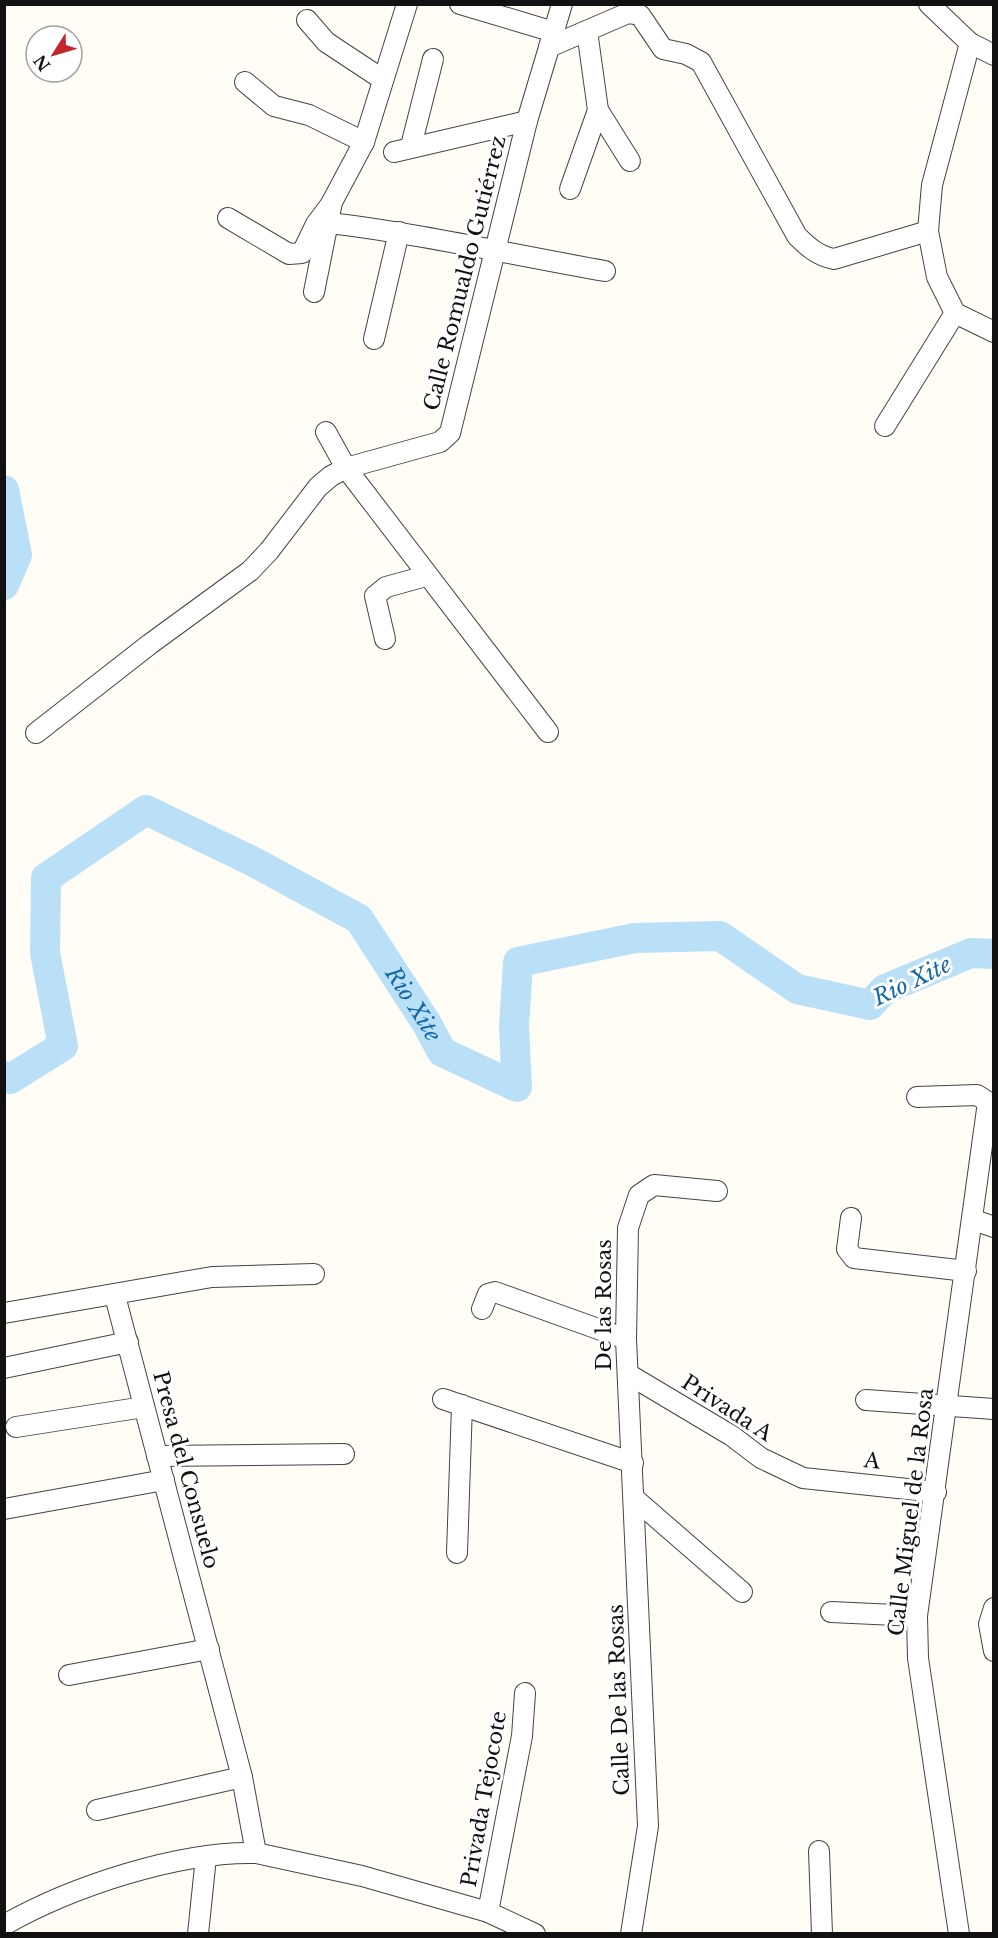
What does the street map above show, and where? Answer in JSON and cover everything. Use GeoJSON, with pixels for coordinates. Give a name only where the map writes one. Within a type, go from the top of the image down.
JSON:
{"type":"FeatureCollection","features":[{"type":"Feature","properties":{"kind":"street"},"geometry":{"type":"LineString","coordinates":[[228,218],[288,254],[299,255],[305,250],[316,224],[333,202],[364,142],[407,4]]}},
{"type":"Feature","properties":{"kind":"street"},"geometry":{"type":"LineString","coordinates":[[460,4],[552,39],[587,31],[635,13],[640,15],[663,49],[686,54],[701,62],[797,236],[811,249],[834,259],[928,231]]}},
{"type":"Feature","properties":{"kind":"street","name":"Calle Romualdo Gutiérrez"},"geometry":{"type":"LineString","coordinates":[[36,733],[250,571],[269,551],[318,487],[331,476],[346,468],[428,447],[440,442],[450,433],[527,121],[562,4]]}},
{"type":"Feature","properties":{"kind":"street"},"geometry":{"type":"LineString","coordinates":[[929,4],[970,44],[993,55]]}},
{"type":"Feature","properties":{"kind":"street"},"geometry":{"type":"LineString","coordinates":[[951,26],[954,4]]}},
{"type":"Feature","properties":{"kind":"street"},"geometry":{"type":"LineString","coordinates":[[307,20],[326,42],[382,79]]}},
{"type":"Feature","properties":{"kind":"street"},"geometry":{"type":"LineString","coordinates":[[587,31],[598,110],[630,161]]}},
{"type":"Feature","properties":{"kind":"street"},"geometry":{"type":"LineString","coordinates":[[970,44],[932,185],[928,231],[937,277],[954,313],[993,332]]}},
{"type":"Feature","properties":{"kind":"street"},"geometry":{"type":"LineString","coordinates":[[433,59],[403,149],[527,121]]}},
{"type":"Feature","properties":{"kind":"street"},"geometry":{"type":"LineString","coordinates":[[245,82],[274,106],[322,121],[364,142]]}},
{"type":"Feature","properties":{"kind":"street"},"geometry":{"type":"LineString","coordinates":[[570,189],[598,110]]}},
{"type":"Feature","properties":{"kind":"street"},"geometry":{"type":"LineString","coordinates":[[314,292],[333,202]]}},
{"type":"Feature","properties":{"kind":"street"},"geometry":{"type":"LineString","coordinates":[[330,223],[399,232],[605,271]]}},
{"type":"Feature","properties":{"kind":"street"},"geometry":{"type":"LineString","coordinates":[[374,339],[399,232]]}},
{"type":"Feature","properties":{"kind":"street"},"geometry":{"type":"LineString","coordinates":[[885,426],[954,313]]}},
{"type":"Feature","properties":{"kind":"street"},"geometry":{"type":"LineString","coordinates":[[326,432],[346,468],[426,576],[548,732]]}},
{"type":"Feature","properties":{"kind":"street"},"geometry":{"type":"LineString","coordinates":[[385,639],[375,596],[386,587],[426,576]]}},
{"type":"Feature","properties":{"kind":"street","name":"Calle Miguel de la Rosa"},"geometry":{"type":"LineString","coordinates":[[917,1097],[966,1095],[984,1098],[988,1102],[974,1220],[917,1617],[918,1658],[959,1934]]}},
{"type":"Feature","properties":{"kind":"street","name":"De las Rosas"},"geometry":{"type":"LineString","coordinates":[[633,1462],[626,1340],[628,1228],[639,1194],[654,1185],[717,1191]]}},
{"type":"Feature","properties":{"kind":"street"},"geometry":{"type":"LineString","coordinates":[[851,1218],[847,1249],[854,1258],[966,1271]]}},
{"type":"Feature","properties":{"kind":"street"},"geometry":{"type":"LineString","coordinates":[[974,1220],[993,1227]]}},
{"type":"Feature","properties":{"kind":"street"},"geometry":{"type":"LineString","coordinates":[[4,1313],[115,1296],[212,1277],[314,1274]]}},
{"type":"Feature","properties":{"kind":"street"},"geometry":{"type":"LineString","coordinates":[[482,1308],[488,1294],[495,1292],[626,1340]]}},
{"type":"Feature","properties":{"kind":"street","name":"Presa del Consuelo"},"geometry":{"type":"LineString","coordinates":[[115,1296],[242,1777],[256,1853]]}},
{"type":"Feature","properties":{"kind":"street"},"geometry":{"type":"LineString","coordinates":[[4,1368],[128,1342]]}},
{"type":"Feature","properties":{"kind":"street","name":"Privada A"},"geometry":{"type":"LineString","coordinates":[[628,1374],[732,1436],[761,1458],[803,1478]]}},
{"type":"Feature","properties":{"kind":"street"},"geometry":{"type":"LineString","coordinates":[[442,1399],[633,1462]]}},
{"type":"Feature","properties":{"kind":"street"},"geometry":{"type":"LineString","coordinates":[[866,1400],[993,1409]]}},
{"type":"Feature","properties":{"kind":"street"},"geometry":{"type":"LineString","coordinates":[[456,1553],[462,1405]]}},
{"type":"Feature","properties":{"kind":"street"},"geometry":{"type":"LineString","coordinates":[[16,1427],[144,1407]]}},
{"type":"Feature","properties":{"kind":"street"},"geometry":{"type":"LineString","coordinates":[[157,1456],[344,1454]]}},
{"type":"Feature","properties":{"kind":"street","name":"Calle De las Rosas"},"geometry":{"type":"LineString","coordinates":[[631,1934],[648,1826],[633,1462]]}},
{"type":"Feature","properties":{"kind":"street","name":"A"},"geometry":{"type":"LineString","coordinates":[[803,1478],[936,1492]]}},
{"type":"Feature","properties":{"kind":"street"},"geometry":{"type":"LineString","coordinates":[[4,1509],[164,1480]]}},
{"type":"Feature","properties":{"kind":"street"},"geometry":{"type":"LineString","coordinates":[[635,1499],[742,1592]]}},
{"type":"Feature","properties":{"kind":"street"},"geometry":{"type":"LineString","coordinates":[[993,1609],[989,1624],[993,1651]]}},
{"type":"Feature","properties":{"kind":"street"},"geometry":{"type":"LineString","coordinates":[[831,1612],[917,1617]]}},
{"type":"Feature","properties":{"kind":"street"},"geometry":{"type":"LineString","coordinates":[[69,1676],[209,1649]]}},
{"type":"Feature","properties":{"kind":"street","name":"Privada Tejocote"},"geometry":{"type":"LineString","coordinates":[[488,1912],[522,1736],[525,1693]]}},
{"type":"Feature","properties":{"kind":"street"},"geometry":{"type":"LineString","coordinates":[[97,1810],[242,1777]]}},
{"type":"Feature","properties":{"kind":"street"},"geometry":{"type":"LineString","coordinates":[[819,1851],[822,1934]]}},
{"type":"Feature","properties":{"kind":"street"},"geometry":{"type":"LineString","coordinates":[[4,1925],[53,1900],[90,1886],[206,1857],[256,1853],[363,1876],[488,1912],[535,1934]]}},
{"type":"Feature","properties":{"kind":"street"},"geometry":{"type":"LineString","coordinates":[[198,1934],[206,1857]]}},
{"type":"Feature","properties":{"kind":"waterway","name":"Rio Xite"},"geometry":{"type":"LineString","coordinates":[[4,490],[17,555],[4,585]]}},
{"type":"Feature","properties":{"kind":"waterway","name":"Rio Xite"},"geometry":{"type":"LineString","coordinates":[[4,1076],[10,1079],[63,1046],[45,953],[46,878],[146,810],[252,861],[359,919],[427,1024],[442,1052],[517,1087],[514,1026],[518,962],[635,938],[720,936],[797,989],[870,1005],[885,989],[971,953],[994,954]]}}]}
